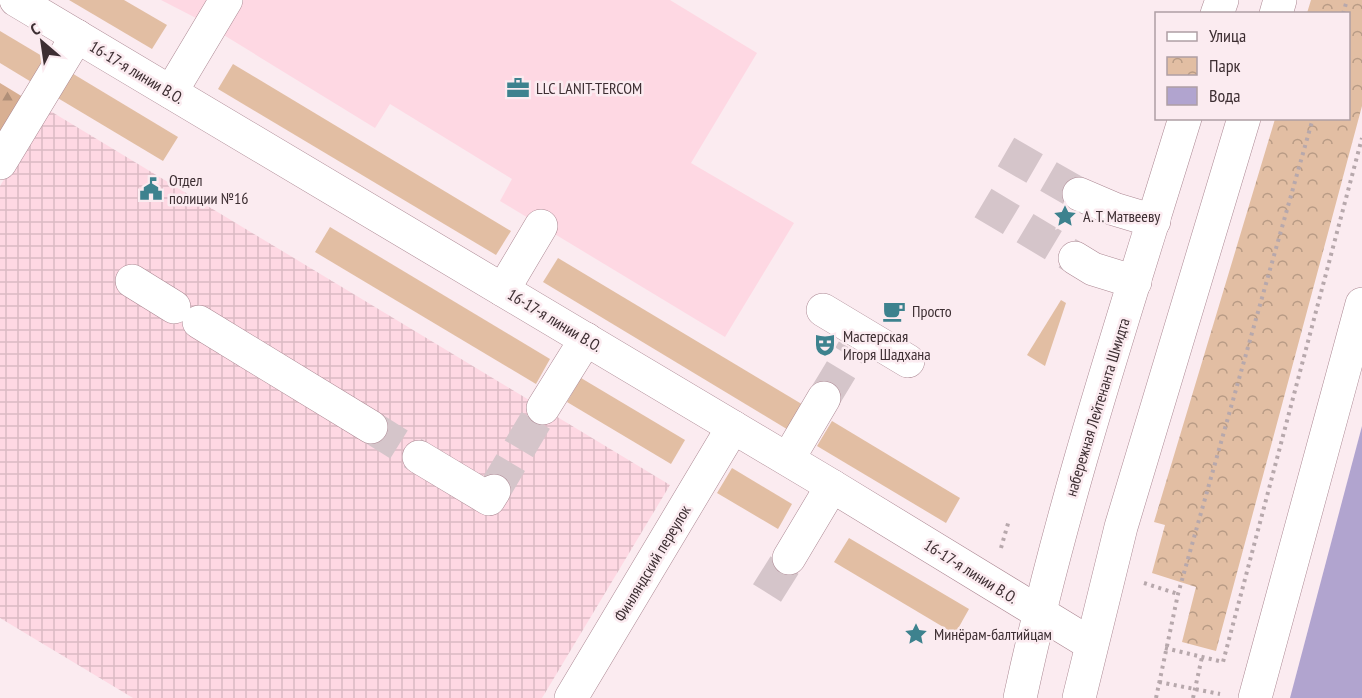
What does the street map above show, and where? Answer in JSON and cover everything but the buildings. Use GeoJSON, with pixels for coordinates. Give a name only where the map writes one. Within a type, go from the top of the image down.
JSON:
{"type":"FeatureCollection","features":[{"type":"Feature","properties":{"kind":"street","name":"16-17-я линии В.О."},"geometry":{"type":"LineString","coordinates":[[16,0],[788,459],[1091,644]]}},
{"type":"Feature","properties":{"kind":"street"},"geometry":{"type":"LineString","coordinates":[[171,92],[226,0]]}},
{"type":"Feature","properties":{"kind":"street"},"geometry":{"type":"LineString","coordinates":[[0,163],[77,36]]}},
{"type":"Feature","properties":{"kind":"street","name":"набережная Лейтенанта Шмидта"},"geometry":{"type":"LineString","coordinates":[[1020,698],[1038,613],[1065,511],[1184,120]]}},
{"type":"Feature","properties":{"kind":"street"},"geometry":{"type":"LineString","coordinates":[[1079,698],[1121,527],[1243,120]]}},
{"type":"Feature","properties":{"kind":"street"},"geometry":{"type":"LineString","coordinates":[[1079,194],[1114,209],[1154,221]]}},
{"type":"Feature","properties":{"kind":"street"},"geometry":{"type":"LineString","coordinates":[[503,290],[541,226]]}},
{"type":"Feature","properties":{"kind":"street"},"geometry":{"type":"LineString","coordinates":[[1075,258],[1094,269],[1135,282]]}},
{"type":"Feature","properties":{"kind":"street"},"geometry":{"type":"LineString","coordinates":[[132,282],[371,427]]}},
{"type":"Feature","properties":{"kind":"street"},"geometry":{"type":"LineString","coordinates":[[1240,696],[1362,304]]}},
{"type":"Feature","properties":{"kind":"street"},"geometry":{"type":"LineString","coordinates":[[823,310],[857,342],[908,361]]}},
{"type":"Feature","properties":{"kind":"street"},"geometry":{"type":"LineString","coordinates":[[543,408],[586,339]]}},
{"type":"Feature","properties":{"kind":"street"},"geometry":{"type":"LineString","coordinates":[[788,459],[824,398]]}},
{"type":"Feature","properties":{"kind":"street","name":"Финляндский переулок"},"geometry":{"type":"LineString","coordinates":[[571,698],[733,427]]}},
{"type":"Feature","properties":{"kind":"street"},"geometry":{"type":"LineString","coordinates":[[419,457],[489,499],[494,491]]}},
{"type":"Feature","properties":{"kind":"street"},"geometry":{"type":"LineString","coordinates":[[789,558],[832,486]]}},
{"type":"Feature","properties":{"kind":"path"},"geometry":{"type":"LineString","coordinates":[[1156,698],[1178,594],[1312,120]]}},
{"type":"Feature","properties":{"kind":"path"},"geometry":{"type":"LineString","coordinates":[[1165,648],[1222,662],[1362,138]]}},
{"type":"Feature","properties":{"kind":"path"},"geometry":{"type":"LineString","coordinates":[[1140,581],[1178,594]]}},
{"type":"Feature","properties":{"kind":"path"},"geometry":{"type":"LineString","coordinates":[[1193,698],[1202,657]]}},
{"type":"Feature","properties":{"kind":"path"},"geometry":{"type":"LineString","coordinates":[[1159,682],[1240,696]]}},
{"type":"Feature","properties":{"kind":"shaded area"},"geometry":{"type":"Polygon","coordinates":[[[161,0],[670,0],[757,53],[691,163],[794,223],[725,337],[500,201],[512,179],[390,104],[375,128],[196,18],[161,0]]]}},
{"type":"Feature","properties":{"kind":"shaded area"},"geometry":{"type":"Polygon","coordinates":[[[47,109],[670,485],[542,698],[133,698],[0,618],[0,186],[47,109]]]}},
{"type":"Feature","properties":{"kind":"green space"},"geometry":{"type":"Polygon","coordinates":[[[69,0],[124,0],[167,25],[152,49],[69,0]]]}},
{"type":"Feature","properties":{"kind":"green space"},"geometry":{"type":"Polygon","coordinates":[[[1311,0],[1362,0],[1362,106],[1216,651],[1182,642],[1196,587],[1152,573],[1165,525],[1154,522],[1275,120],[1350,120],[1350,12],[1307,12],[1311,0]]]}},
{"type":"Feature","properties":{"kind":"green space"},"geometry":{"type":"Polygon","coordinates":[[[0,31],[47,59],[33,83],[0,63],[0,31]]]}},
{"type":"Feature","properties":{"kind":"green space"},"geometry":{"type":"Polygon","coordinates":[[[233,64],[511,231],[496,255],[218,89],[233,64]]]}},
{"type":"Feature","properties":{"kind":"green space"},"geometry":{"type":"Polygon","coordinates":[[[70,72],[178,137],[163,161],[56,97],[70,72]]]}},
{"type":"Feature","properties":{"kind":"green space"},"geometry":{"type":"Polygon","coordinates":[[[0,83],[23,97],[0,135],[0,83]]]}},
{"type":"Feature","properties":{"kind":"green space"},"geometry":{"type":"Polygon","coordinates":[[[330,227],[550,359],[536,384],[315,252],[330,227]]]}},
{"type":"Feature","properties":{"kind":"green space"},"geometry":{"type":"Polygon","coordinates":[[[558,258],[805,406],[790,431],[543,282],[558,258]]]}},
{"type":"Feature","properties":{"kind":"green space"},"geometry":{"type":"Polygon","coordinates":[[[1061,300],[1066,303],[1045,366],[1027,355],[1061,300]]]}},
{"type":"Feature","properties":{"kind":"green space"},"geometry":{"type":"Polygon","coordinates":[[[581,378],[685,440],[671,464],[567,402],[581,378]]]}},
{"type":"Feature","properties":{"kind":"green space"},"geometry":{"type":"Polygon","coordinates":[[[832,421],[960,498],[946,523],[817,446],[832,421]]]}},
{"type":"Feature","properties":{"kind":"green space"},"geometry":{"type":"Polygon","coordinates":[[[732,468],[792,504],[778,529],[717,493],[732,468]]]}},
{"type":"Feature","properties":{"kind":"green space"},"geometry":{"type":"Polygon","coordinates":[[[849,538],[969,609],[955,634],[834,562],[849,538]]]}},
{"type":"Feature","properties":{"kind":"water"},"geometry":{"type":"Polygon","coordinates":[[[1362,426],[1362,698],[1290,698],[1362,426]]]}},
{"type":"Feature","properties":{"kind":"tunnel"},"geometry":{"type":"LineString","coordinates":[[1006,152],[1079,194]]}},
{"type":"Feature","properties":{"kind":"tunnel"},"geometry":{"type":"LineString","coordinates":[[983,203],[1075,258]]}},
{"type":"Feature","properties":{"kind":"tunnel"},"geometry":{"type":"LineString","coordinates":[[824,398],[853,350]]}},
{"type":"Feature","properties":{"kind":"tunnel"},"geometry":{"type":"LineString","coordinates":[[494,491],[543,408]]}},
{"type":"Feature","properties":{"kind":"tunnel"},"geometry":{"type":"LineString","coordinates":[[371,427],[419,457]]}},
{"type":"Feature","properties":{"kind":"tunnel"},"geometry":{"type":"LineString","coordinates":[[767,593],[789,558]]}},
{"type":"Feature","properties":{"kind":"place","name":"LLC LANIT-TERCOM"},"geometry":{"type":"Point","coordinates":[518,88]}},
{"type":"Feature","properties":{"kind":"place","name":"Отдел полиции №16"},"geometry":{"type":"Point","coordinates":[151,189]}},
{"type":"Feature","properties":{"kind":"place","name":"А. Т. Матвееву"},"geometry":{"type":"Point","coordinates":[1065,216]}},
{"type":"Feature","properties":{"kind":"place","name":"Просто"},"geometry":{"type":"Point","coordinates":[894,311]}},
{"type":"Feature","properties":{"kind":"place","name":"Мастерская Игоря Шадхана"},"geometry":{"type":"Point","coordinates":[825,345]}},
{"type":"Feature","properties":{"kind":"place","name":"Минёрам-балтийцам"},"geometry":{"type":"Point","coordinates":[916,634]}}]}
